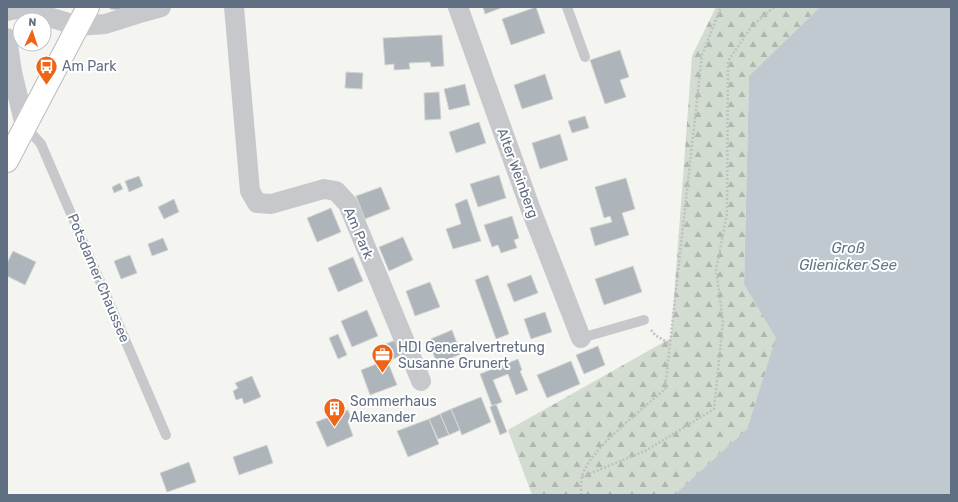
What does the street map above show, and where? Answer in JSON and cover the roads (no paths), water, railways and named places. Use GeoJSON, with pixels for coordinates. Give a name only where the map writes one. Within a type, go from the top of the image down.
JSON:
{"type":"FeatureCollection","features":[{"type":"Feature","properties":{"kind":"main road"},"geometry":{"type":"LineString","coordinates":[[7,161],[88,7]]}},
{"type":"Feature","properties":{"kind":"street","name":"Am Park"},"geometry":{"type":"LineString","coordinates":[[234,7],[250,191],[257,203],[271,204],[324,189],[336,191],[348,204],[421,381]]}},
{"type":"Feature","properties":{"kind":"street","name":"Alter Weinberg"},"geometry":{"type":"LineString","coordinates":[[458,7],[531,210],[581,338]]}},
{"type":"Feature","properties":{"kind":"street"},"geometry":{"type":"LineString","coordinates":[[7,11],[20,8],[78,26],[105,24],[148,11]]}},
{"type":"Feature","properties":{"kind":"street"},"geometry":{"type":"LineString","coordinates":[[7,38],[12,72],[25,126]]}},
{"type":"Feature","properties":{"kind":"lane"},"geometry":{"type":"LineString","coordinates":[[567,7],[585,57]]}},
{"type":"Feature","properties":{"kind":"lane","name":"Potsdamer Chaussee"},"geometry":{"type":"LineString","coordinates":[[25,126],[41,144],[166,435]]}},
{"type":"Feature","properties":{"kind":"lane"},"geometry":{"type":"LineString","coordinates":[[581,338],[644,320]]}},
{"type":"Feature","properties":{"kind":"water","name":"Groß Glienicker See"},"geometry":{"type":"Polygon","coordinates":[[[820,7],[951,7],[951,495],[674,495],[747,429],[776,338],[744,284],[749,76],[820,7]]]}},
{"type":"Feature","properties":{"kind":"place","name":"Am Park"},"geometry":{"type":"Point","coordinates":[46,86]}},
{"type":"Feature","properties":{"kind":"place","name":"HDI Generalvertretung Susanne Grunert"},"geometry":{"type":"Point","coordinates":[382,374]}},
{"type":"Feature","properties":{"kind":"place","name":"Sommerhaus Alexander"},"geometry":{"type":"Point","coordinates":[335,428]}}]}
